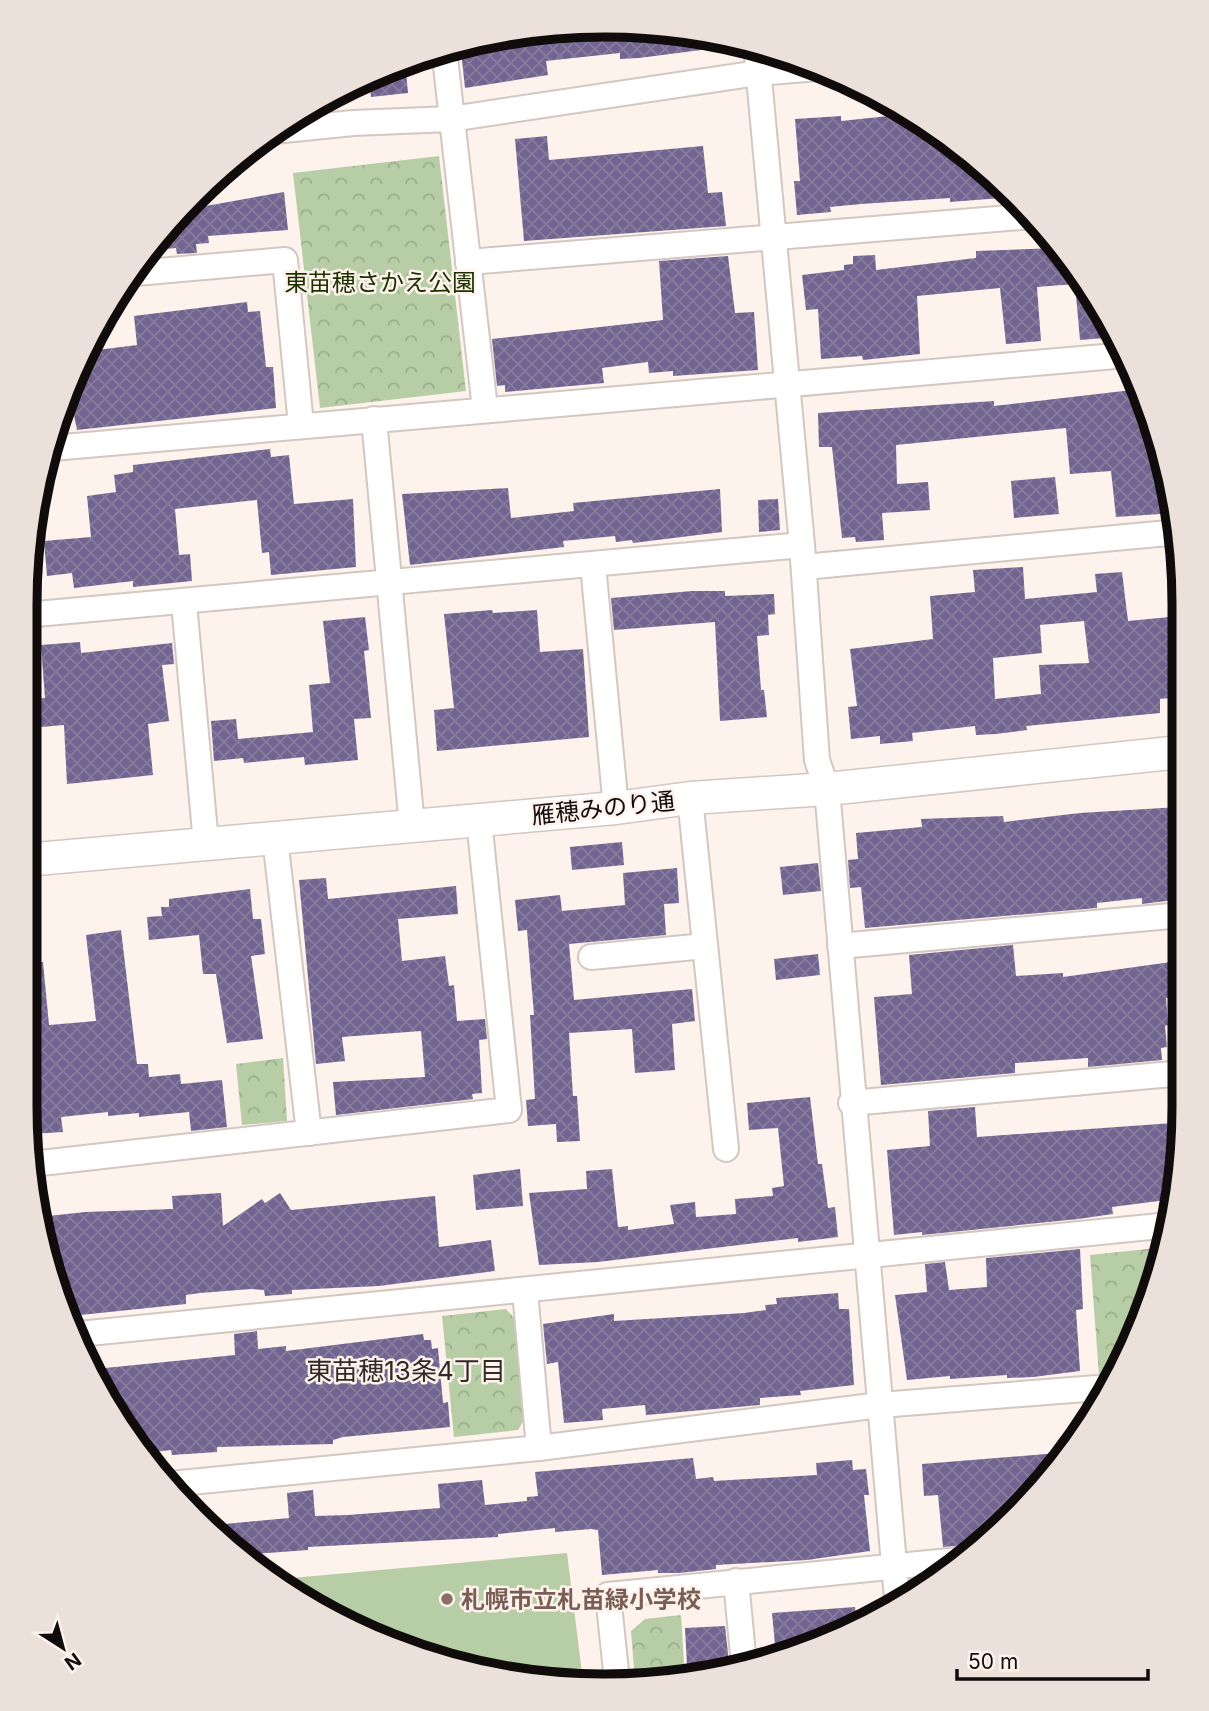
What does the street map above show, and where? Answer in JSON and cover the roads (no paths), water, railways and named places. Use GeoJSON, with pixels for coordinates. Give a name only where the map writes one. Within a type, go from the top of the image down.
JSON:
{"type":"FeatureCollection","features":[{"type":"Feature","properties":{"kind":"street"},"geometry":{"type":"LineString","coordinates":[[757,58],[803,556],[817,760],[827,789],[865,1257],[896,1593]]}},
{"type":"Feature","properties":{"kind":"street"},"geometry":{"type":"LineString","coordinates":[[445,60],[485,409]]}},
{"type":"Feature","properties":{"kind":"street"},"geometry":{"type":"LineString","coordinates":[[294,129],[451,119],[758,72],[794,70]]}},
{"type":"Feature","properties":{"kind":"street"},"geometry":{"type":"LineString","coordinates":[[319,114],[320,126]]}},
{"type":"Feature","properties":{"kind":"street"},"geometry":{"type":"LineString","coordinates":[[468,262],[1019,217]]}},
{"type":"Feature","properties":{"kind":"street"},"geometry":{"type":"LineString","coordinates":[[144,272],[285,260],[300,425]]}},
{"type":"Feature","properties":{"kind":"street"},"geometry":{"type":"LineString","coordinates":[[59,447],[1115,356]]}},
{"type":"Feature","properties":{"kind":"street"},"geometry":{"type":"LineString","coordinates":[[374,419],[412,826]]}},
{"type":"Feature","properties":{"kind":"street"},"geometry":{"type":"LineString","coordinates":[[37,614],[593,565],[803,556],[1167,533]]}},
{"type":"Feature","properties":{"kind":"street"},"geometry":{"type":"LineString","coordinates":[[593,565],[616,808]]}},
{"type":"Feature","properties":{"kind":"street"},"geometry":{"type":"LineString","coordinates":[[184,603],[206,844]]}},
{"type":"Feature","properties":{"kind":"street","name":"雁穂みのり通"},"geometry":{"type":"LineString","coordinates":[[37,859],[616,808],[690,798],[827,789],[1172,753]]}},
{"type":"Feature","properties":{"kind":"street"},"geometry":{"type":"LineString","coordinates":[[690,798],[726,1149]]}},
{"type":"Feature","properties":{"kind":"street"},"geometry":{"type":"LineString","coordinates":[[40,1163],[509,1110],[479,820]]}},
{"type":"Feature","properties":{"kind":"street"},"geometry":{"type":"LineString","coordinates":[[275,838],[309,1133]]}},
{"type":"Feature","properties":{"kind":"street"},"geometry":{"type":"LineString","coordinates":[[840,946],[1172,916]]}},
{"type":"Feature","properties":{"kind":"street"},"geometry":{"type":"LineString","coordinates":[[590,957],[705,946]]}},
{"type":"Feature","properties":{"kind":"street"},"geometry":{"type":"LineString","coordinates":[[852,1103],[1172,1074]]}},
{"type":"Feature","properties":{"kind":"street"},"geometry":{"type":"LineString","coordinates":[[84,1333],[1159,1226]]}},
{"type":"Feature","properties":{"kind":"street"},"geometry":{"type":"LineString","coordinates":[[524,1291],[539,1448]]}},
{"type":"Feature","properties":{"kind":"street"},"geometry":{"type":"LineString","coordinates":[[180,1483],[539,1448],[880,1405],[1097,1388]]}},
{"type":"Feature","properties":{"kind":"street"},"geometry":{"type":"LineString","coordinates":[[616,1674],[608,1595],[944,1561]]}},
{"type":"Feature","properties":{"kind":"street"},"geometry":{"type":"LineString","coordinates":[[736,1581],[743,1657]]}},
{"type":"Feature","properties":{"kind":"place","name":"札幌市立札苗緑小学校"},"geometry":{"type":"Point","coordinates":[447,1599]}},
{"type":"Feature","properties":{"kind":"district","name":"東苗穂13条4丁目"},"geometry":{"type":"Point","coordinates":[406,1370]}},
{"type":"Feature","properties":{"kind":"park label","name":"東苗穂さかえ公園"},"geometry":{"type":"Point","coordinates":[380,282]}}]}
